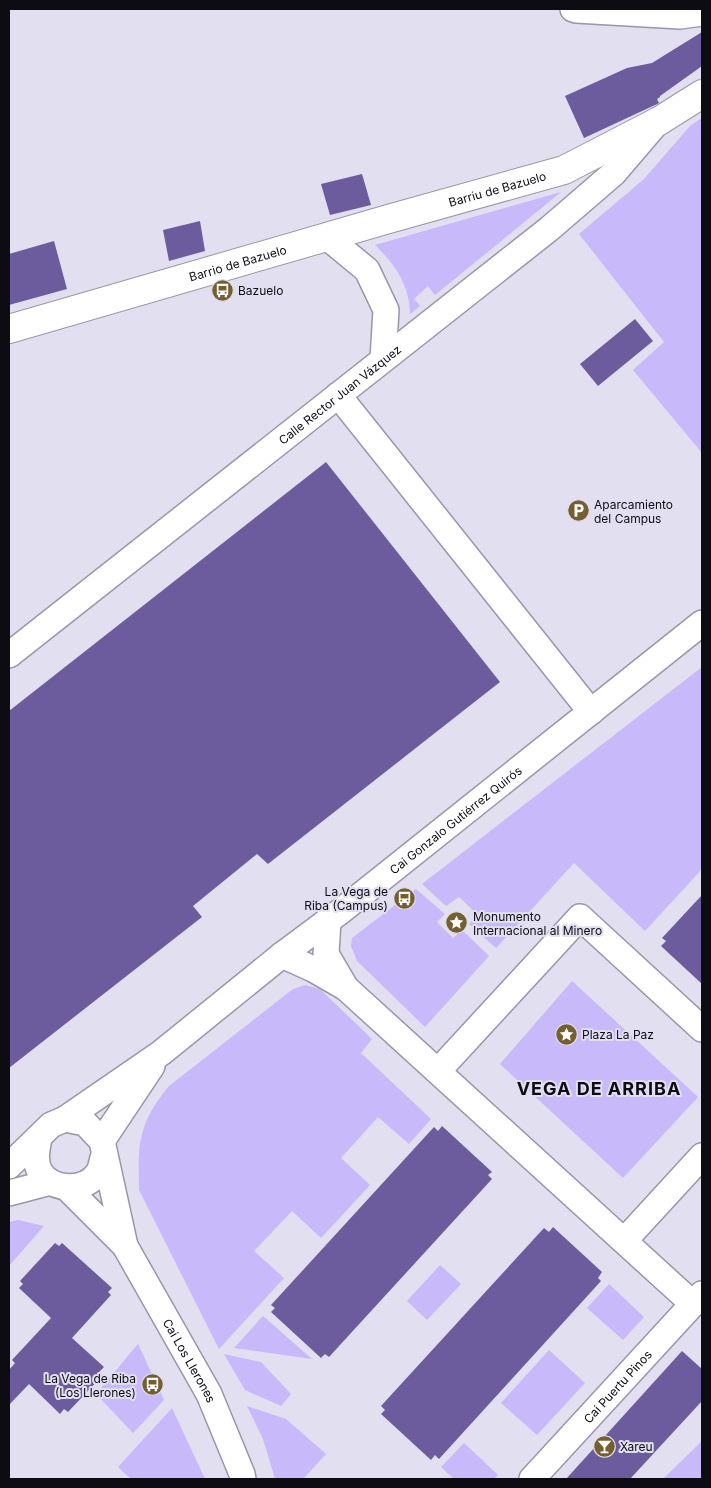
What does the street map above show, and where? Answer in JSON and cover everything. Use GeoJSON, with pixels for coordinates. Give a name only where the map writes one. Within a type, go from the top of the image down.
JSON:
{"type":"FeatureCollection","features":[{"type":"Feature","properties":{"kind":"street"},"geometry":{"type":"LineString","coordinates":[[573,9],[680,16],[702,14]]}},
{"type":"Feature","properties":{"kind":"street"},"geometry":{"type":"LineString","coordinates":[[659,121],[702,94]]}},
{"type":"Feature","properties":{"kind":"street","name":"Barriu de Bazuelo"},"geometry":{"type":"LineString","coordinates":[[327,237],[564,170],[659,121]]}},
{"type":"Feature","properties":{"kind":"street","name":"Calle Rector Juan Vázquez"},"geometry":{"type":"LineString","coordinates":[[9,655],[549,230],[614,173],[659,121]]}},
{"type":"Feature","properties":{"kind":"street"},"geometry":{"type":"LineString","coordinates":[[327,237],[367,270],[386,310],[384,360]]}},
{"type":"Feature","properties":{"kind":"street","name":"Barrio de Bazuelo"},"geometry":{"type":"LineString","coordinates":[[9,329],[327,237]]}},
{"type":"Feature","properties":{"kind":"street"},"geometry":{"type":"LineString","coordinates":[[338,395],[591,712]]}},
{"type":"Feature","properties":{"kind":"street","name":"Cai Gonzalo Gutiérrez Quirós"},"geometry":{"type":"LineString","coordinates":[[9,1166],[50,1125],[65,1119],[161,1053],[702,623]]}},
{"type":"Feature","properties":{"kind":"street"},"geometry":{"type":"LineString","coordinates":[[438,1071],[580,917],[702,1029]]}},
{"type":"Feature","properties":{"kind":"street"},"geometry":{"type":"LineString","coordinates":[[328,920],[326,954],[346,988]]}},
{"type":"Feature","properties":{"kind":"street"},"geometry":{"type":"LineString","coordinates":[[282,955],[313,969],[346,988],[624,1241],[698,1299]]}},
{"type":"Feature","properties":{"kind":"street","name":"Cai Gonzalo Gutiérrez Quirós"},"geometry":{"type":"LineString","coordinates":[[9,1193],[58,1185],[84,1185],[98,1173],[103,1148],[161,1053]]}},
{"type":"Feature","properties":{"kind":"street"},"geometry":{"type":"LineString","coordinates":[[65,1119],[85,1122],[103,1148],[125,1246]]}},
{"type":"Feature","properties":{"kind":"street"},"geometry":{"type":"LineString","coordinates":[[39,1138],[35,1155],[40,1172],[58,1185],[125,1246]]}},
{"type":"Feature","properties":{"kind":"street"},"geometry":{"type":"LineString","coordinates":[[624,1241],[702,1156]]}},
{"type":"Feature","properties":{"kind":"street","name":"Cai Los Llerones"},"geometry":{"type":"LineString","coordinates":[[125,1246],[209,1394],[240,1467],[243,1479]]}},
{"type":"Feature","properties":{"kind":"street","name":"Cai Puertu Pinos"},"geometry":{"type":"LineString","coordinates":[[532,1479],[698,1299]]}},
{"type":"Feature","properties":{"kind":"shaded area"},"geometry":{"type":"Polygon","coordinates":[[[702,118],[702,453],[633,370],[664,342],[579,234],[644,179],[690,126],[702,118]]]}},
{"type":"Feature","properties":{"kind":"shaded area"},"geometry":{"type":"Polygon","coordinates":[[[561,192],[435,295],[428,286],[414,299],[420,306],[410,314],[407,294],[400,276],[375,245],[561,192]]]}},
{"type":"Feature","properties":{"kind":"shaded area"},"geometry":{"type":"Polygon","coordinates":[[[702,667],[702,869],[645,931],[574,863],[496,948],[469,924],[478,915],[459,897],[446,906],[422,884],[702,667]]]}},
{"type":"Feature","properties":{"kind":"shaded area"},"geometry":{"type":"Polygon","coordinates":[[[416,889],[445,914],[437,922],[453,938],[462,930],[489,956],[425,1027],[357,961],[351,946],[352,938],[416,889]]]}},
{"type":"Feature","properties":{"kind":"shaded area"},"geometry":{"type":"Polygon","coordinates":[[[572,981],[698,1097],[623,1178],[500,1064],[572,981]]]}},
{"type":"Feature","properties":{"kind":"shaded area"},"geometry":{"type":"Polygon","coordinates":[[[305,985],[320,989],[372,1039],[361,1053],[431,1119],[409,1144],[378,1117],[341,1158],[370,1185],[321,1238],[292,1211],[254,1251],[284,1278],[219,1349],[139,1190],[141,1138],[150,1113],[169,1086],[293,989],[305,985]]]}},
{"type":"Feature","properties":{"kind":"shaded area"},"geometry":{"type":"Polygon","coordinates":[[[18,1220],[44,1226],[9,1266],[9,1222],[18,1220]]]}},
{"type":"Feature","properties":{"kind":"shaded area"},"geometry":{"type":"Polygon","coordinates":[[[440,1265],[461,1284],[427,1320],[407,1301],[440,1265]]]}},
{"type":"Feature","properties":{"kind":"shaded area"},"geometry":{"type":"Polygon","coordinates":[[[609,1284],[644,1317],[623,1340],[587,1308],[609,1284]]]}},
{"type":"Feature","properties":{"kind":"shaded area"},"geometry":{"type":"Polygon","coordinates":[[[263,1316],[312,1359],[234,1348],[263,1316]]]}},
{"type":"Feature","properties":{"kind":"shaded area"},"geometry":{"type":"Polygon","coordinates":[[[138,1344],[164,1400],[133,1433],[96,1394],[138,1344]]]}},
{"type":"Feature","properties":{"kind":"shaded area"},"geometry":{"type":"Polygon","coordinates":[[[549,1350],[585,1383],[537,1435],[501,1403],[549,1350]]]}},
{"type":"Feature","properties":{"kind":"shaded area"},"geometry":{"type":"Polygon","coordinates":[[[224,1354],[261,1362],[291,1394],[281,1406],[245,1390],[224,1354]]]}},
{"type":"Feature","properties":{"kind":"shaded area"},"geometry":{"type":"Polygon","coordinates":[[[247,1406],[286,1419],[326,1454],[303,1479],[275,1479],[263,1439],[247,1406]]]}},
{"type":"Feature","properties":{"kind":"shaded area"},"geometry":{"type":"Polygon","coordinates":[[[172,1408],[205,1479],[131,1479],[118,1467],[172,1408]]]}},
{"type":"Feature","properties":{"kind":"shaded area"},"geometry":{"type":"Polygon","coordinates":[[[702,1441],[702,1479],[663,1479],[702,1441]]]}},
{"type":"Feature","properties":{"kind":"shaded area"},"geometry":{"type":"Polygon","coordinates":[[[464,1443],[498,1475],[494,1479],[454,1479],[441,1467],[464,1443]]]}},
{"type":"Feature","properties":{"kind":"building"},"geometry":{"type":"Polygon","coordinates":[[[702,32],[702,66],[660,96],[657,99],[659,103],[584,138],[565,96],[627,68],[652,63],[702,32]]]}},
{"type":"Feature","properties":{"kind":"building"},"geometry":{"type":"Polygon","coordinates":[[[362,174],[371,205],[330,215],[321,184],[362,174]]]}},
{"type":"Feature","properties":{"kind":"building"},"geometry":{"type":"Polygon","coordinates":[[[200,221],[205,251],[169,261],[163,230],[200,221]]]}},
{"type":"Feature","properties":{"kind":"building"},"geometry":{"type":"Polygon","coordinates":[[[54,241],[67,289],[9,305],[9,254],[54,241]]]}},
{"type":"Feature","properties":{"kind":"building"},"geometry":{"type":"Polygon","coordinates":[[[635,319],[653,341],[598,386],[580,364],[635,319]]]}},
{"type":"Feature","properties":{"kind":"building"},"geometry":{"type":"Polygon","coordinates":[[[326,462],[500,682],[268,864],[257,854],[193,906],[202,917],[9,1068],[9,711],[326,462]]]}},
{"type":"Feature","properties":{"kind":"building"},"geometry":{"type":"Polygon","coordinates":[[[702,895],[702,984],[661,946],[666,941],[662,938],[702,895]]]}},
{"type":"Feature","properties":{"kind":"building"},"geometry":{"type":"Polygon","coordinates":[[[442,1126],[492,1172],[488,1175],[492,1179],[329,1357],[325,1354],[321,1358],[271,1312],[275,1308],[271,1305],[434,1127],[438,1131],[442,1126]]]}},
{"type":"Feature","properties":{"kind":"building"},"geometry":{"type":"Polygon","coordinates":[[[553,1227],[602,1272],[598,1278],[601,1281],[439,1459],[435,1455],[431,1460],[381,1414],[385,1410],[381,1406],[544,1228],[549,1232],[553,1227]]]}},
{"type":"Feature","properties":{"kind":"building"},"geometry":{"type":"Polygon","coordinates":[[[55,1243],[59,1246],[62,1243],[112,1288],[108,1292],[111,1295],[72,1338],[104,1367],[99,1372],[103,1375],[68,1412],[64,1409],[60,1414],[29,1384],[9,1405],[9,1370],[15,1363],[12,1360],[51,1318],[19,1288],[23,1284],[20,1281],[55,1243]]]}},
{"type":"Feature","properties":{"kind":"building"},"geometry":{"type":"Polygon","coordinates":[[[682,1351],[702,1369],[702,1401],[630,1479],[566,1479],[682,1351]]]}},
{"type":"Feature","properties":{"kind":"place","name":"Bazuelo"},"geometry":{"type":"Point","coordinates":[222,290]}},
{"type":"Feature","properties":{"kind":"place","name":"Aparcamiento del Campus"},"geometry":{"type":"Point","coordinates":[578,511]}},
{"type":"Feature","properties":{"kind":"place","name":"La Vega de Riba (Campus)"},"geometry":{"type":"Point","coordinates":[404,898]}},
{"type":"Feature","properties":{"kind":"place","name":"Monumento Internacional al Minero"},"geometry":{"type":"Point","coordinates":[457,923]}},
{"type":"Feature","properties":{"kind":"place","name":"Plaza La Paz"},"geometry":{"type":"Point","coordinates":[566,1034]}},
{"type":"Feature","properties":{"kind":"place","name":"La Vega de Riba (Los Llerones)"},"geometry":{"type":"Point","coordinates":[152,1385]}},
{"type":"Feature","properties":{"kind":"place","name":"Xareu"},"geometry":{"type":"Point","coordinates":[604,1446]}},
{"type":"Feature","properties":{"kind":"district","name":"VEGA DE ARRIBA"},"geometry":{"type":"Point","coordinates":[599,1088]}}]}
